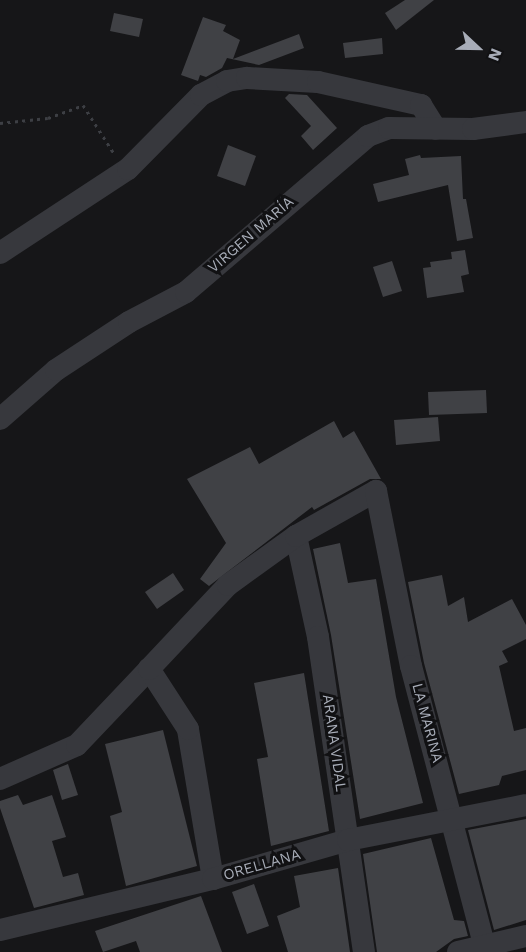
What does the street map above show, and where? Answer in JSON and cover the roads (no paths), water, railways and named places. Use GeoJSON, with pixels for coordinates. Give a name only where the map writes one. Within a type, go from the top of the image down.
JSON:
{"type":"FeatureCollection","features":[{"type":"Feature","properties":{"kind":"street"},"geometry":{"type":"LineString","coordinates":[[0,253],[128,169],[201,95],[214,86],[247,78],[318,82],[421,105],[436,129]]}},
{"type":"Feature","properties":{"kind":"street","name":"VIRGEN MARÍA"},"geometry":{"type":"LineString","coordinates":[[0,419],[56,370],[129,322],[186,292],[368,136],[389,128],[473,129],[526,122]]}},
{"type":"Feature","properties":{"kind":"street","name":"LA MARINA"},"geometry":{"type":"LineString","coordinates":[[296,536],[376,491],[411,666],[485,949]]}},
{"type":"Feature","properties":{"kind":"street"},"geometry":{"type":"LineString","coordinates":[[0,779],[77,745],[228,585],[296,536]]}},
{"type":"Feature","properties":{"kind":"street","name":"ARANA VIDAL"},"geometry":{"type":"LineString","coordinates":[[296,536],[318,637],[364,952]]}},
{"type":"Feature","properties":{"kind":"street"},"geometry":{"type":"LineString","coordinates":[[149,669],[188,729],[213,879]]}},
{"type":"Feature","properties":{"kind":"street","name":"ORELLANA"},"geometry":{"type":"LineString","coordinates":[[0,930],[213,879],[348,840],[526,805]]}},
{"type":"Feature","properties":{"kind":"street"},"geometry":{"type":"LineString","coordinates":[[458,952],[485,949],[526,936]]}}]}
